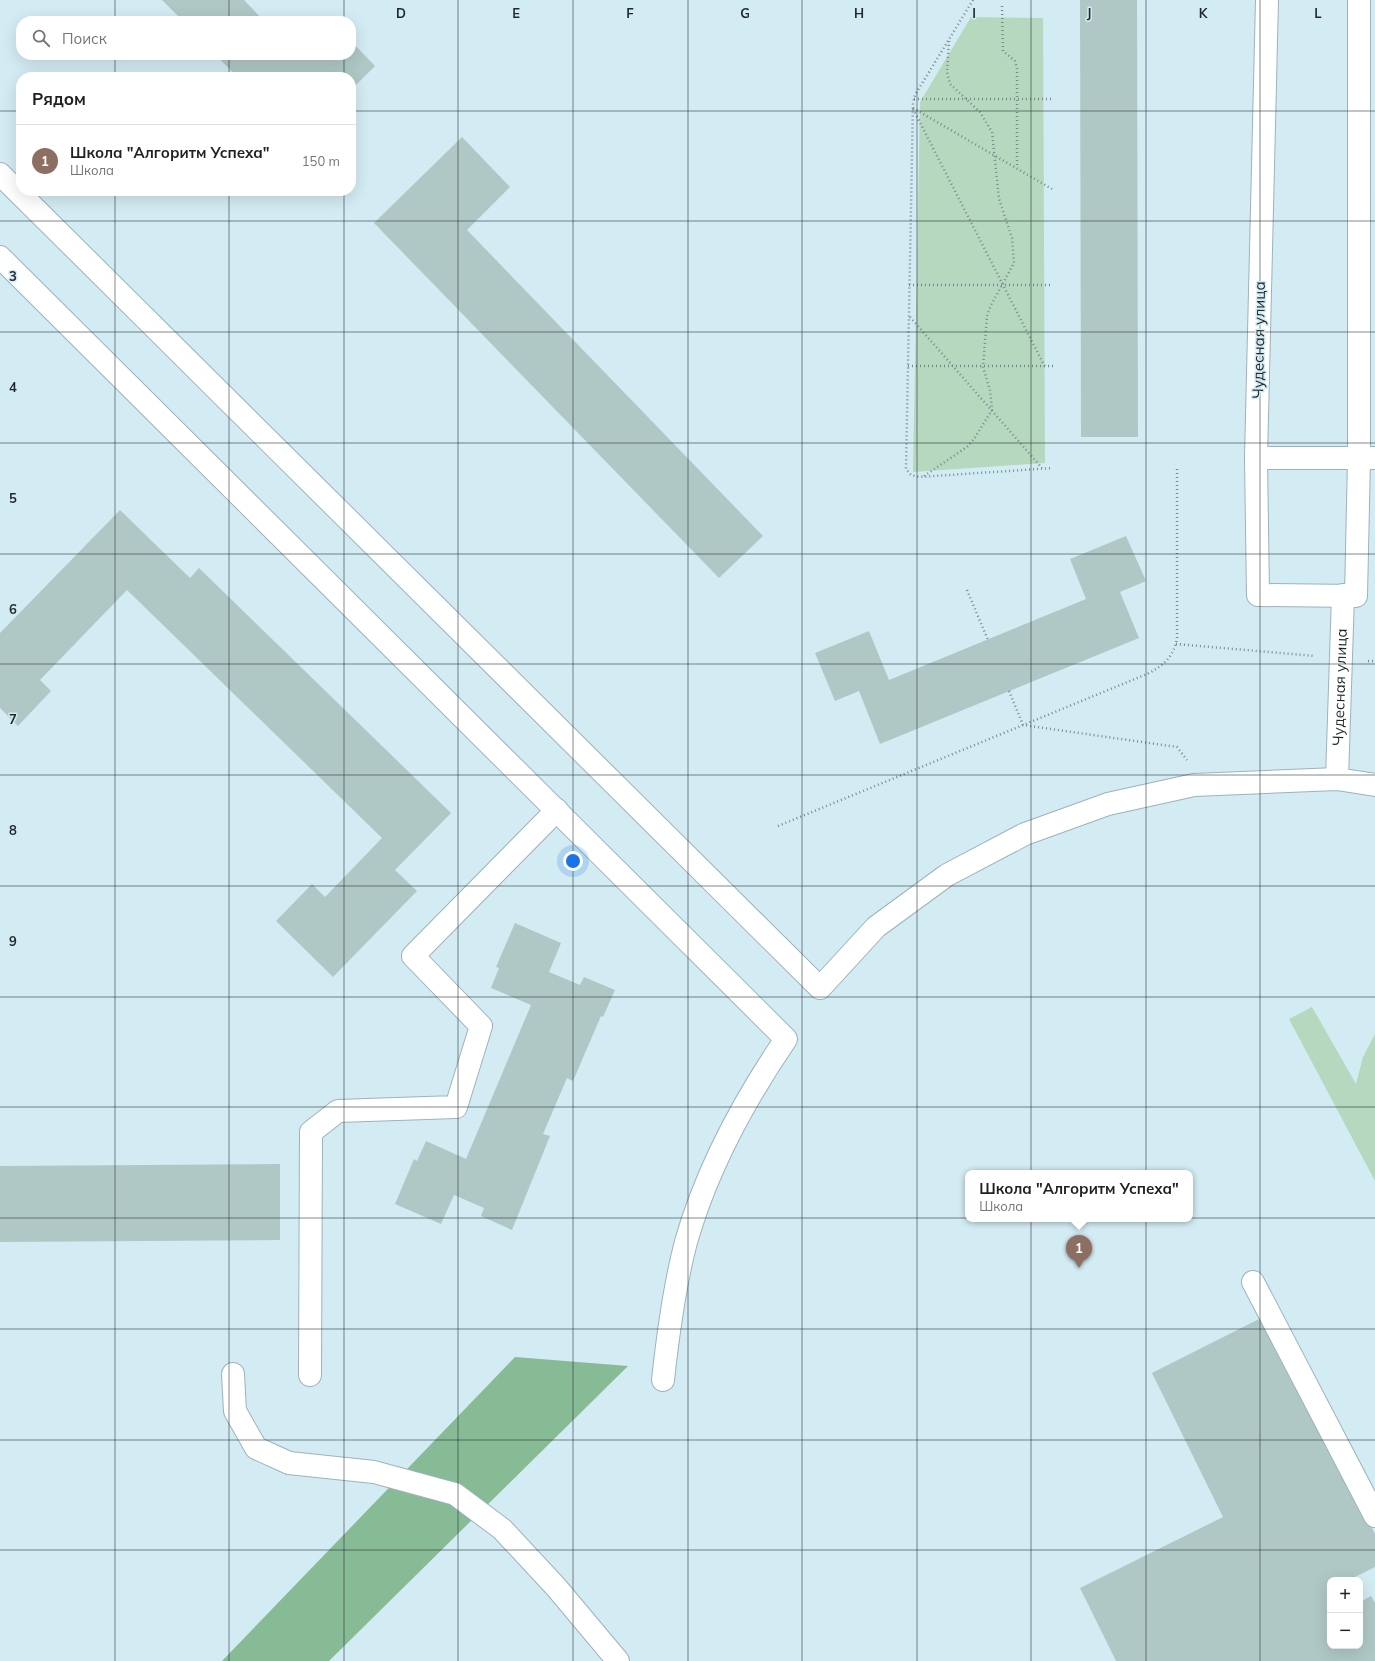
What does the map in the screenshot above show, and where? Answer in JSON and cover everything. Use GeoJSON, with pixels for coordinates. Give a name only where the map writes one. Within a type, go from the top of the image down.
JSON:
{"type":"FeatureCollection","features":[{"type":"Feature","properties":{"kind":"street","name":"Чудесная улица"},"geometry":{"type":"LineString","coordinates":[[1267,0],[1256,458],[1258,595],[1343,596],[1356,596],[1367,459],[1367,87],[1359,0]]}},
{"type":"Feature","properties":{"kind":"street"},"geometry":{"type":"LineString","coordinates":[[0,174],[16,190]]}},
{"type":"Feature","properties":{"kind":"street"},"geometry":{"type":"LineString","coordinates":[[22,196],[820,988],[876,927],[947,875],[1025,834],[1101,806],[1194,785],[1337,780],[1375,785]]}},
{"type":"Feature","properties":{"kind":"street"},"geometry":{"type":"LineString","coordinates":[[0,257],[786,1039],[758,1080],[730,1131],[704,1189],[686,1242],[669,1321],[663,1380]]}},
{"type":"Feature","properties":{"kind":"street"},"geometry":{"type":"LineString","coordinates":[[1256,458],[1367,459]]}},
{"type":"Feature","properties":{"kind":"street","name":"Чудесная улица"},"geometry":{"type":"LineString","coordinates":[[1337,780],[1343,596]]}},
{"type":"Feature","properties":{"kind":"street"},"geometry":{"type":"LineString","coordinates":[[310,1375],[311,1132],[338,1111],[456,1107],[481,1026],[413,956],[557,810]]}},
{"type":"Feature","properties":{"kind":"street"},"geometry":{"type":"LineString","coordinates":[[1252,1282],[1375,1516]]}},
{"type":"Feature","properties":{"kind":"street"},"geometry":{"type":"LineString","coordinates":[[234,1374],[236,1412],[256,1448],[289,1463],[374,1472],[455,1494],[502,1529],[556,1587],[618,1661]]}},
{"type":"Feature","properties":{"kind":"path"},"geometry":{"type":"LineString","coordinates":[[973,0],[914,99],[906,469],[915,476],[923,477],[1053,468]]}},
{"type":"Feature","properties":{"kind":"path"},"geometry":{"type":"LineString","coordinates":[[1002,6],[1003,51],[1006,56],[1014,59],[1016,64],[1017,168]]}},
{"type":"Feature","properties":{"kind":"path"},"geometry":{"type":"LineString","coordinates":[[923,477],[967,447],[974,439],[992,410],[990,390],[983,367],[987,316],[991,305],[1006,277],[1013,268],[1014,251],[999,199],[992,132],[980,112],[955,90],[948,78],[949,41]]}},
{"type":"Feature","properties":{"kind":"path"},"geometry":{"type":"LineString","coordinates":[[914,99],[1052,99]]}},
{"type":"Feature","properties":{"kind":"path"},"geometry":{"type":"LineString","coordinates":[[913,108],[1052,189]]}},
{"type":"Feature","properties":{"kind":"path"},"geometry":{"type":"LineString","coordinates":[[913,108],[1045,367]]}},
{"type":"Feature","properties":{"kind":"path"},"geometry":{"type":"LineString","coordinates":[[909,285],[1052,285]]}},
{"type":"Feature","properties":{"kind":"path"},"geometry":{"type":"LineString","coordinates":[[909,316],[1042,468]]}},
{"type":"Feature","properties":{"kind":"path"},"geometry":{"type":"LineString","coordinates":[[908,366],[1053,366]]}},
{"type":"Feature","properties":{"kind":"path"},"geometry":{"type":"LineString","coordinates":[[778,826],[1152,672],[1164,664],[1170,658],[1176,644],[1177,466]]}},
{"type":"Feature","properties":{"kind":"path"},"geometry":{"type":"LineString","coordinates":[[968,590],[988,640]]}},
{"type":"Feature","properties":{"kind":"path"},"geometry":{"type":"LineString","coordinates":[[1176,644],[1375,661]]}},
{"type":"Feature","properties":{"kind":"path"},"geometry":{"type":"LineString","coordinates":[[1009,691],[1023,725]]}},
{"type":"Feature","properties":{"kind":"path"},"geometry":{"type":"LineString","coordinates":[[1023,725],[1177,747],[1184,754],[1190,764],[1194,785]]}},
{"type":"Feature","properties":{"kind":"green space"},"geometry":{"type":"Polygon","coordinates":[[[971,17],[1043,18],[1045,463],[913,472],[920,102],[971,17]]]}},
{"type":"Feature","properties":{"kind":"green space"},"geometry":{"type":"Polygon","coordinates":[[[1312,1007],[1356,1084],[1363,1057],[1375,1034],[1375,1181],[1289,1019],[1312,1007]]]}},
{"type":"Feature","properties":{"kind":"green space"},"geometry":{"type":"Polygon","coordinates":[[[515,1357],[628,1366],[329,1661],[222,1661],[515,1357]]]}},
{"type":"Feature","properties":{"kind":"building"},"geometry":{"type":"Polygon","coordinates":[[[162,0],[244,0],[259,16],[178,16],[162,0]]]}},
{"type":"Feature","properties":{"kind":"building"},"geometry":{"type":"Polygon","coordinates":[[[1080,0],[1137,0],[1138,437],[1081,437],[1080,0]]]}},
{"type":"Feature","properties":{"kind":"building"},"geometry":{"type":"Polygon","coordinates":[[[356,46],[375,66],[356,85],[356,72],[232,72],[221,60],[356,60],[356,46]]]}},
{"type":"Feature","properties":{"kind":"building"},"geometry":{"type":"Polygon","coordinates":[[[462,137],[510,187],[467,230],[763,536],[719,578],[374,223],[462,137]]]}},
{"type":"Feature","properties":{"kind":"building"},"geometry":{"type":"Polygon","coordinates":[[[120,510],[190,578],[199,568],[451,813],[395,870],[417,891],[333,977],[276,921],[312,884],[325,897],[382,838],[127,590],[40,680],[51,691],[18,726],[0,708],[0,633],[120,510]]]}},
{"type":"Feature","properties":{"kind":"building"},"geometry":{"type":"Polygon","coordinates":[[[1126,536],[1146,581],[1120,592],[1139,638],[880,744],[859,691],[835,701],[815,653],[869,631],[889,680],[1086,599],[1070,559],[1126,536]]]}},
{"type":"Feature","properties":{"kind":"building"},"geometry":{"type":"Polygon","coordinates":[[[515,923],[561,943],[549,972],[580,985],[584,977],[615,990],[603,1017],[601,1016],[573,1081],[567,1078],[543,1134],[550,1136],[512,1230],[481,1216],[484,1208],[454,1195],[441,1224],[395,1204],[414,1159],[417,1161],[426,1141],[466,1159],[531,1005],[491,988],[499,968],[496,967],[515,923]]]}},
{"type":"Feature","properties":{"kind":"building"},"geometry":{"type":"Polygon","coordinates":[[[280,1164],[280,1240],[0,1242],[0,1166],[280,1164]]]}},
{"type":"Feature","properties":{"kind":"building"},"geometry":{"type":"Polygon","coordinates":[[[1265,1316],[1375,1534],[1375,1567],[1355,1577],[1327,1577],[1327,1649],[1363,1649],[1363,1600],[1371,1596],[1375,1603],[1375,1661],[1116,1661],[1080,1588],[1223,1517],[1152,1373],[1265,1316]]]}},
{"type":"Feature","properties":{"kind":"place","name":"Школа \"Алгоритм Успеха\""},"geometry":{"type":"Point","coordinates":[1079,1268]}}]}
